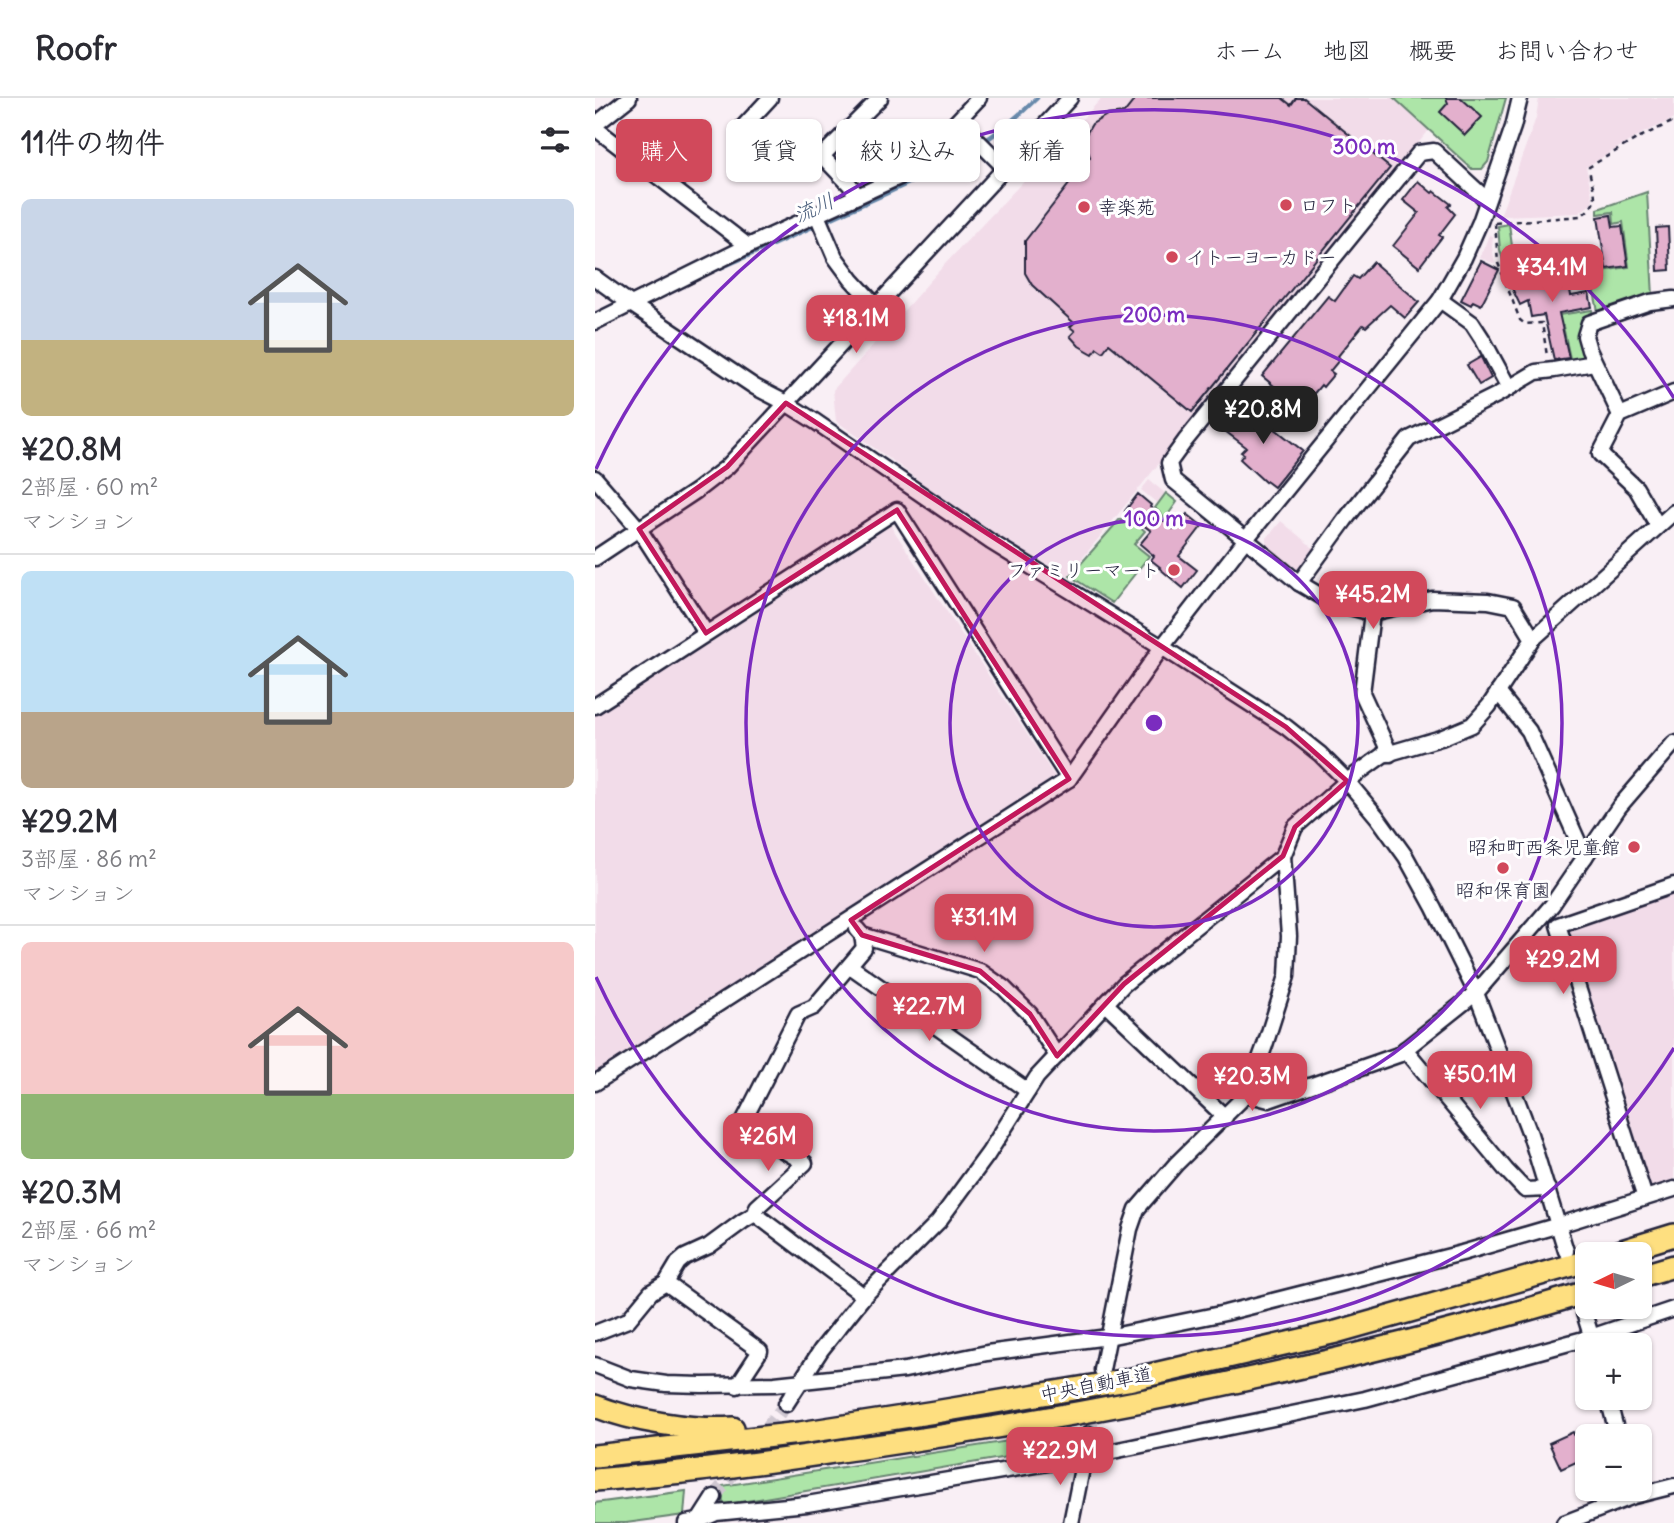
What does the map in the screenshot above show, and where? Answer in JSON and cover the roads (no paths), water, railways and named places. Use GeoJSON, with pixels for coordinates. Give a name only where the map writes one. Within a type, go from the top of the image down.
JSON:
{"type":"FeatureCollection","features":[{"type":"Feature","properties":{"kind":"highway"},"geometry":{"type":"LineString","coordinates":[[1652,1242],[1674,1236]]}},
{"type":"Feature","properties":{"kind":"highway","name":"中央自動車道"},"geometry":{"type":"LineString","coordinates":[[595,1456],[800,1433],[1128,1380],[1336,1332],[1575,1264]]}},
{"type":"Feature","properties":{"kind":"highway"},"geometry":{"type":"LineString","coordinates":[[1652,1272],[1674,1266]]}},
{"type":"Feature","properties":{"kind":"highway","name":"中央自動車道"},"geometry":{"type":"LineString","coordinates":[[595,1480],[702,1470],[950,1435],[1130,1404],[1342,1358],[1575,1296]]}},
{"type":"Feature","properties":{"kind":"highway"},"geometry":{"type":"LineString","coordinates":[[595,1406],[618,1415],[713,1429],[853,1416],[1022,1389],[1054,1393]]}},
{"type":"Feature","properties":{"kind":"highway"},"geometry":{"type":"LineString","coordinates":[[595,1492],[648,1485],[702,1470]]}},
{"type":"Feature","properties":{"kind":"street"},"geometry":{"type":"LineString","coordinates":[[629,98],[595,126],[748,246]]}},
{"type":"Feature","properties":{"kind":"street"},"geometry":{"type":"LineString","coordinates":[[750,119],[770,98]]}},
{"type":"Feature","properties":{"kind":"street"},"geometry":{"type":"LineString","coordinates":[[857,196],[822,156],[880,98]]}},
{"type":"Feature","properties":{"kind":"street"},"geometry":{"type":"LineString","coordinates":[[960,119],[979,98]]}},
{"type":"Feature","properties":{"kind":"street"},"geometry":{"type":"LineString","coordinates":[[1050,119],[1070,98]]}},
{"type":"Feature","properties":{"kind":"street"},"geometry":{"type":"LineString","coordinates":[[595,1083],[1069,779],[1162,647],[1440,300],[1488,220],[1487,200],[1513,127],[1520,98]]}},
{"type":"Feature","properties":{"kind":"street"},"geometry":{"type":"LineString","coordinates":[[980,143],[994,156]]}},
{"type":"Feature","properties":{"kind":"street"},"geometry":{"type":"LineString","coordinates":[[1487,200],[1434,150],[1419,153],[1169,463],[1173,480],[1299,583],[1331,602],[1372,613],[1432,599],[1488,601],[1513,606],[1533,639]]}},
{"type":"Feature","properties":{"kind":"street"},"geometry":{"type":"LineString","coordinates":[[595,558],[696,491],[727,467],[994,179]]}},
{"type":"Feature","properties":{"kind":"street"},"geometry":{"type":"LineString","coordinates":[[595,322],[748,246],[888,182]]}},
{"type":"Feature","properties":{"kind":"street"},"geometry":{"type":"LineString","coordinates":[[817,215],[835,257],[877,307]]}},
{"type":"Feature","properties":{"kind":"street"},"geometry":{"type":"LineString","coordinates":[[595,278],[991,542],[1286,727],[1320,754],[1347,781],[1406,857],[1476,993],[1530,1134],[1566,1251]]}},
{"type":"Feature","properties":{"kind":"street"},"geometry":{"type":"LineString","coordinates":[[1620,415],[1594,363],[1585,336],[1589,323],[1650,302],[1674,299]]}},
{"type":"Feature","properties":{"kind":"street"},"geometry":{"type":"LineString","coordinates":[[1440,300],[1472,323],[1509,388]]}},
{"type":"Feature","properties":{"kind":"street"},"geometry":{"type":"LineString","coordinates":[[1299,583],[1409,439],[1536,372],[1594,363]]}},
{"type":"Feature","properties":{"kind":"street"},"geometry":{"type":"LineString","coordinates":[[1658,526],[1636,488],[1600,454],[1620,415],[1674,392]]}},
{"type":"Feature","properties":{"kind":"street"},"geometry":{"type":"LineString","coordinates":[[595,478],[639,529],[706,633]]}},
{"type":"Feature","properties":{"kind":"street"},"geometry":{"type":"LineString","coordinates":[[595,706],[897,510],[1069,779]]}},
{"type":"Feature","properties":{"kind":"street"},"geometry":{"type":"LineString","coordinates":[[1102,1370],[1130,1229],[1137,1209],[1176,1164],[1247,1094],[1265,1045],[1287,976],[1289,936],[1283,856],[1295,827],[1347,781],[1384,755],[1441,738],[1472,725],[1499,692],[1533,639],[1674,512]]}},
{"type":"Feature","properties":{"kind":"street"},"geometry":{"type":"LineString","coordinates":[[1372,613],[1362,693],[1390,754]]}},
{"type":"Feature","properties":{"kind":"street"},"geometry":{"type":"LineString","coordinates":[[1499,692],[1529,731],[1585,857]]}},
{"type":"Feature","properties":{"kind":"street"},"geometry":{"type":"LineString","coordinates":[[1247,1094],[1269,1100],[1398,1055],[1476,993],[1552,905],[1619,807],[1672,748]]}},
{"type":"Feature","properties":{"kind":"street"},"geometry":{"type":"LineString","coordinates":[[786,1405],[821,1350],[864,1296],[938,1222],[988,1154],[1037,1077],[1124,984],[1283,856]]}},
{"type":"Feature","properties":{"kind":"street"},"geometry":{"type":"LineString","coordinates":[[1645,1198],[1559,925],[1674,885]]}},
{"type":"Feature","properties":{"kind":"street"},"geometry":{"type":"LineString","coordinates":[[595,1333],[628,1321],[651,1292],[666,1283],[678,1263],[709,1246],[755,1214],[757,1207],[805,1163],[741,1126],[798,1014],[814,1007],[865,948],[862,935],[851,920]]}},
{"type":"Feature","properties":{"kind":"street"},"geometry":{"type":"LineString","coordinates":[[862,935],[980,971],[1004,988],[1030,1014],[1057,1056]]}},
{"type":"Feature","properties":{"kind":"street"},"geometry":{"type":"LineString","coordinates":[[850,967],[1028,1091]]}},
{"type":"Feature","properties":{"kind":"street"},"geometry":{"type":"LineString","coordinates":[[1106,1004],[1225,1117]]}},
{"type":"Feature","properties":{"kind":"street"},"geometry":{"type":"LineString","coordinates":[[1405,1049],[1525,1190],[1548,1189]]}},
{"type":"Feature","properties":{"kind":"street"},"geometry":{"type":"LineString","coordinates":[[595,1365],[631,1378],[666,1384],[775,1384],[905,1370],[986,1353],[1108,1337],[1225,1313],[1462,1253],[1674,1189]]}},
{"type":"Feature","properties":{"kind":"street"},"geometry":{"type":"LineString","coordinates":[[755,1214],[864,1296]]}},
{"type":"Feature","properties":{"kind":"street"},"geometry":{"type":"LineString","coordinates":[[666,1283],[760,1351],[737,1386]]}},
{"type":"Feature","properties":{"kind":"street"},"geometry":{"type":"LineString","coordinates":[[1613,1333],[1674,1309]]}},
{"type":"Feature","properties":{"kind":"street"},"geometry":{"type":"LineString","coordinates":[[694,1522],[716,1513],[807,1504],[1084,1457],[1365,1399],[1575,1346]]}},
{"type":"Feature","properties":{"kind":"street"},"geometry":{"type":"LineString","coordinates":[[1071,1523],[1089,1434]]}},
{"type":"Feature","properties":{"kind":"street"},"geometry":{"type":"LineString","coordinates":[[1652,1489],[1674,1486]]}},
{"type":"Feature","properties":{"kind":"street"},"geometry":{"type":"LineString","coordinates":[[694,1522],[714,1497]]}},
{"type":"Feature","properties":{"kind":"street"},"geometry":{"type":"LineString","coordinates":[[1564,1523],[1613,1501]]}},
{"type":"Feature","properties":{"kind":"waterway","name":"流川"},"geometry":{"type":"LineString","coordinates":[[711,272],[951,162],[996,133],[1037,98]]}},
{"type":"Feature","properties":{"kind":"tunnel"},"geometry":{"type":"LineString","coordinates":[[1568,1259],[1575,1283]]}},
{"type":"Feature","properties":{"kind":"tunnel"},"geometry":{"type":"LineString","coordinates":[[1089,1434],[1101,1378]]}},
{"type":"Feature","properties":{"kind":"tunnel"},"geometry":{"type":"LineString","coordinates":[[714,1497],[786,1404]]}},
{"type":"Feature","properties":{"kind":"place","name":"ロフト"},"geometry":{"type":"Point","coordinates":[1286,205]}},
{"type":"Feature","properties":{"kind":"place","name":"幸楽苑"},"geometry":{"type":"Point","coordinates":[1084,207]}},
{"type":"Feature","properties":{"kind":"place","name":"イトーヨーカドー"},"geometry":{"type":"Point","coordinates":[1172,257]}},
{"type":"Feature","properties":{"kind":"place","name":"ファミリーマート"},"geometry":{"type":"Point","coordinates":[1174,570]}},
{"type":"Feature","properties":{"kind":"place","name":"昭和町西条児童館"},"geometry":{"type":"Point","coordinates":[1634,847]}},
{"type":"Feature","properties":{"kind":"place","name":"昭和保育園"},"geometry":{"type":"Point","coordinates":[1503,868]}}]}
